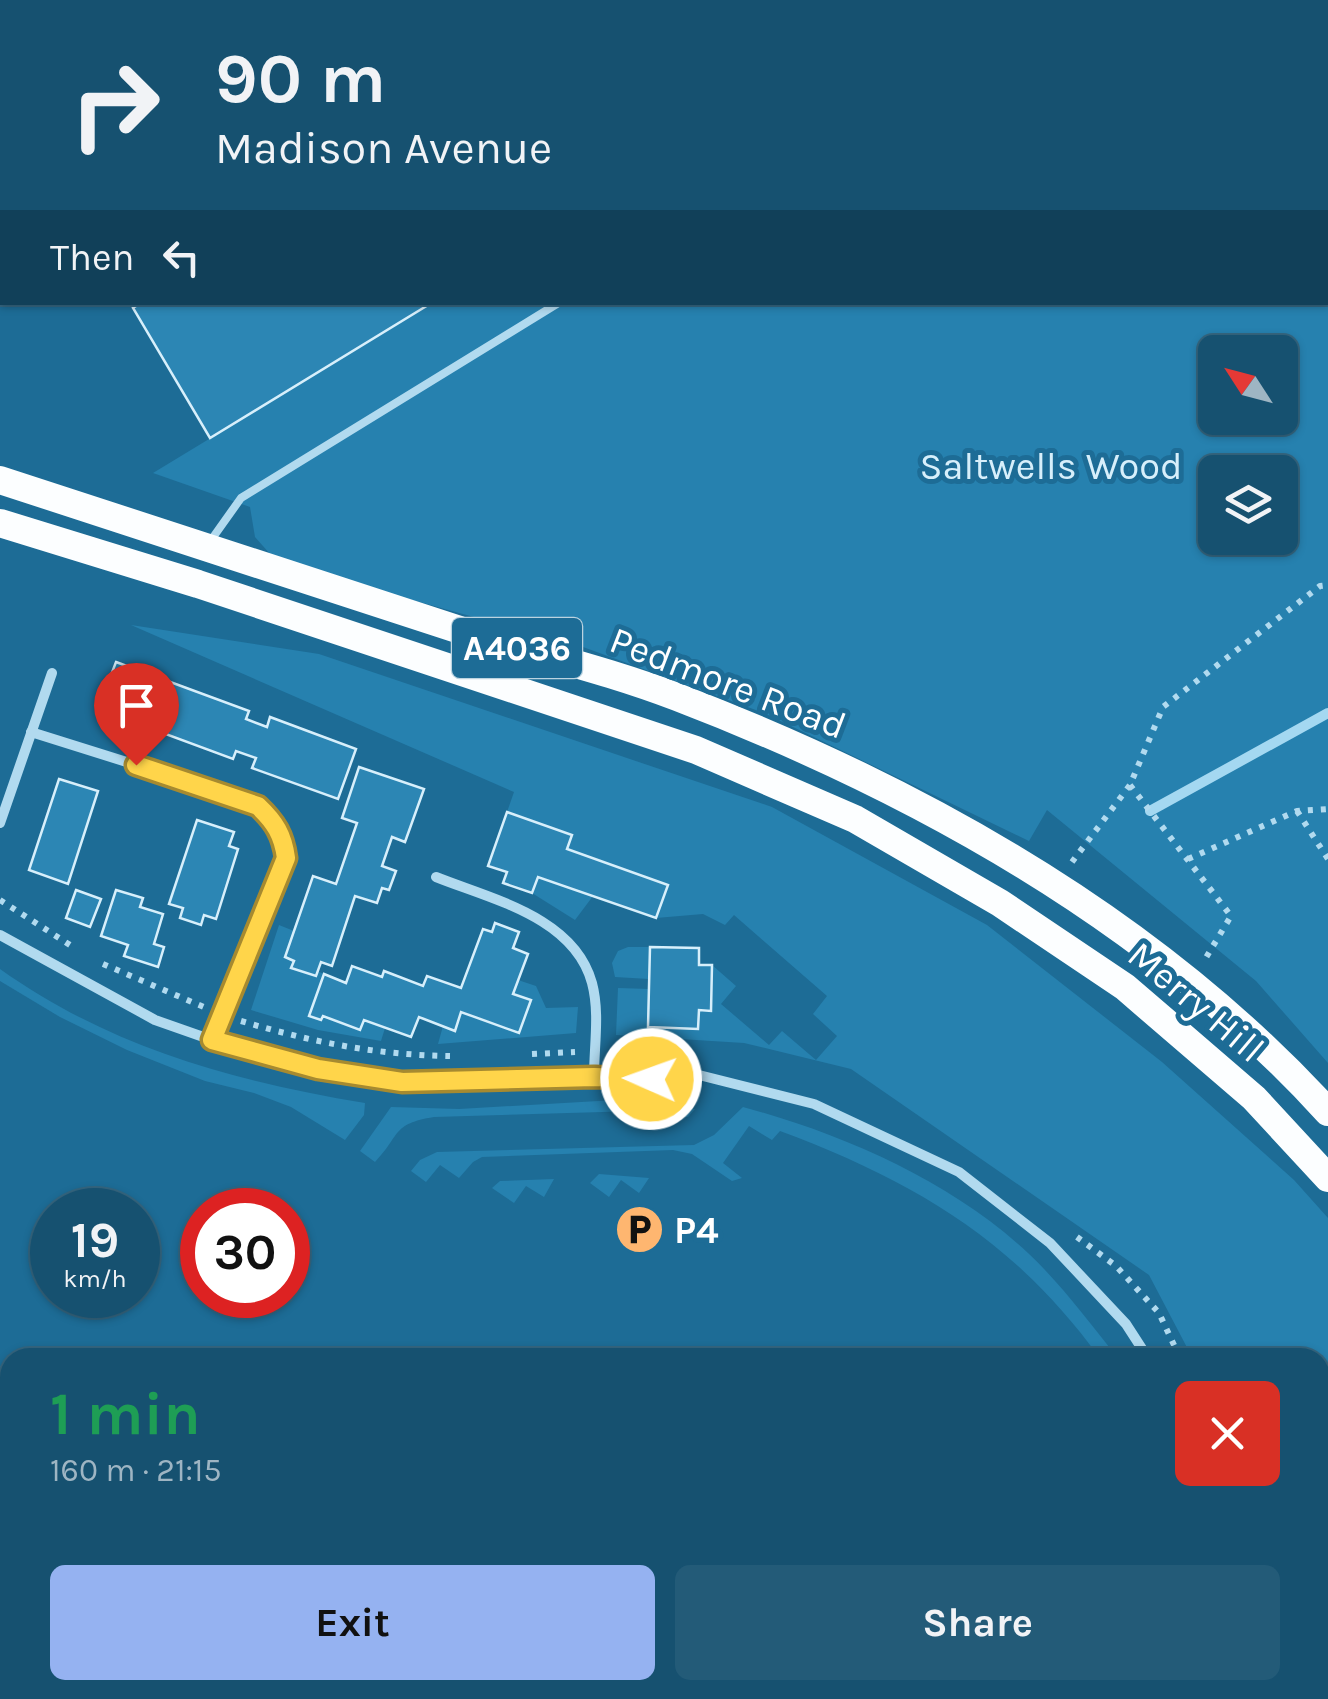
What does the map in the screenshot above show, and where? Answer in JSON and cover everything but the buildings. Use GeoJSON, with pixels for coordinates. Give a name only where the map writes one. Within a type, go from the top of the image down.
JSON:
{"type":"FeatureCollection","features":[{"type":"Feature","properties":{"kind":"highway","name":"Pedmore Road"},"geometry":{"type":"LineString","coordinates":[[0,480],[672,695],[836,762],[912,799],[1014,862]]}},
{"type":"Feature","properties":{"kind":"highway","name":"Pedmore Road"},"geometry":{"type":"LineString","coordinates":[[0,523],[254,602],[696,750],[855,819],[1000,903]]}},
{"type":"Feature","properties":{"kind":"highway","name":"Merry Hill"},"geometry":{"type":"LineString","coordinates":[[1014,862],[1055,884],[1170,968],[1286,1066],[1328,1112]]}},
{"type":"Feature","properties":{"kind":"highway","name":"Merry Hill"},"geometry":{"type":"LineString","coordinates":[[1000,903],[1125,987],[1254,1098],[1328,1178]]}},
{"type":"Feature","properties":{"kind":"street"},"geometry":{"type":"LineString","coordinates":[[0,823],[52,673]]}},
{"type":"Feature","properties":{"kind":"street"},"geometry":{"type":"LineString","coordinates":[[31,732],[235,796],[258,806],[274,821],[283,838],[286,858],[212,1040]]}},
{"type":"Feature","properties":{"kind":"street"},"geometry":{"type":"LineString","coordinates":[[436,877],[529,915],[576,950],[592,981],[596,1014],[594,1077]]}},
{"type":"Feature","properties":{"kind":"street"},"geometry":{"type":"LineString","coordinates":[[0,935],[154,1020],[318,1069],[402,1082],[651,1079],[691,1073],[814,1104],[959,1172],[1050,1244],[1126,1324],[1142,1348]]}},
{"type":"Feature","properties":{"kind":"lane"},"geometry":{"type":"LineString","coordinates":[[206,547],[241,498],[555,305]]}},
{"type":"Feature","properties":{"kind":"path"},"geometry":{"type":"LineString","coordinates":[[1072,862],[1130,785],[1163,707],[1320,586],[1328,584]]}},
{"type":"Feature","properties":{"kind":"path"},"geometry":{"type":"LineString","coordinates":[[1130,785],[1232,916],[1204,961]]}},
{"type":"Feature","properties":{"kind":"path"},"geometry":{"type":"LineString","coordinates":[[1188,860],[1297,812],[1328,809]]}},
{"type":"Feature","properties":{"kind":"path"},"geometry":{"type":"LineString","coordinates":[[1297,812],[1328,859]]}},
{"type":"Feature","properties":{"kind":"path"},"geometry":{"type":"LineString","coordinates":[[0,900],[78,950]]}},
{"type":"Feature","properties":{"kind":"path"},"geometry":{"type":"LineString","coordinates":[[94,960],[222,1016],[301,1039],[390,1055],[466,1056]]}},
{"type":"Feature","properties":{"kind":"path"},"geometry":{"type":"LineString","coordinates":[[522,1054],[594,1050]]}},
{"type":"Feature","properties":{"kind":"green space","name":"Saltwells Wood"},"geometry":{"type":"Polygon","coordinates":[[[430,305],[1328,305],[1328,1063],[1256,981],[1047,810],[1029,841],[764,713],[583,647],[278,563],[255,537],[250,507],[153,473],[430,305]]]}},
{"type":"Feature","properties":{"kind":"green space"},"geometry":{"type":"Polygon","coordinates":[[[131,625],[319,654],[772,807],[987,925],[1162,1062],[1294,1180],[1328,1218],[1328,1348],[1187,1348],[1149,1275],[851,1069],[744,1043],[616,1035],[618,988],[649,989],[648,1027],[698,1028],[699,1010],[711,1010],[712,965],[736,986],[721,1004],[769,1045],[782,1031],[816,1060],[837,1036],[813,1014],[827,996],[734,915],[725,925],[703,914],[656,918],[667,885],[567,849],[572,835],[507,812],[514,792],[131,625]]]}},
{"type":"Feature","properties":{"kind":"green space"},"geometry":{"type":"Polygon","coordinates":[[[538,877],[593,896],[575,920],[532,893],[538,877]]]}},
{"type":"Feature","properties":{"kind":"green space"},"geometry":{"type":"Polygon","coordinates":[[[279,925],[294,931],[285,957],[324,974],[309,1015],[360,1029],[364,1020],[385,1028],[381,1041],[318,1030],[251,1010],[279,925]]]}},
{"type":"Feature","properties":{"kind":"green space"},"geometry":{"type":"Polygon","coordinates":[[[650,947],[649,979],[615,977],[612,963],[618,951],[650,947]]]}},
{"type":"Feature","properties":{"kind":"green space"},"geometry":{"type":"Polygon","coordinates":[[[0,969],[42,997],[130,1040],[221,1072],[365,1103],[364,1115],[345,1140],[291,1107],[205,1081],[127,1050],[60,1017],[0,981],[0,969]]]}},
{"type":"Feature","properties":{"kind":"green space"},"geometry":{"type":"Polygon","coordinates":[[[518,980],[536,986],[546,1008],[578,1007],[576,1033],[438,1044],[443,1026],[455,1030],[461,1012],[530,1001],[513,994],[518,980]]]}},
{"type":"Feature","properties":{"kind":"green space"},"geometry":{"type":"Polygon","coordinates":[[[633,1099],[695,1109],[688,1117],[637,1111],[434,1117],[403,1127],[375,1162],[360,1151],[391,1107],[459,1109],[633,1099]]]}},
{"type":"Feature","properties":{"kind":"green space"},"geometry":{"type":"Polygon","coordinates":[[[743,1107],[857,1146],[930,1182],[998,1227],[1028,1253],[1110,1348],[1092,1348],[1032,1279],[958,1219],[874,1171],[780,1131],[772,1140],[749,1126],[723,1163],[742,1178],[732,1181],[692,1154],[673,1150],[482,1157],[459,1178],[440,1165],[426,1182],[411,1171],[420,1160],[437,1152],[694,1145],[714,1135],[743,1107]]]}},
{"type":"Feature","properties":{"kind":"green space"},"geometry":{"type":"Polygon","coordinates":[[[599,1174],[649,1178],[639,1193],[621,1180],[609,1197],[590,1183],[599,1174]]]}},
{"type":"Feature","properties":{"kind":"green space"},"geometry":{"type":"Polygon","coordinates":[[[554,1179],[544,1197],[526,1186],[514,1203],[492,1188],[500,1181],[554,1179]]]}},
{"type":"Feature","properties":{"kind":"waterway"},"geometry":{"type":"LineString","coordinates":[[1150,811],[1328,713]]}},
{"type":"Feature","properties":{"kind":"place","name":"P4"},"geometry":{"type":"Point","coordinates":[639,1230]}},
{"type":"Feature","properties":{"kind":"route"},"geometry":{"type":"LineString","coordinates":[[136,765],[258,806],[274,821],[283,838],[286,858],[212,1040],[318,1069],[402,1082],[651,1079]]}}]}
